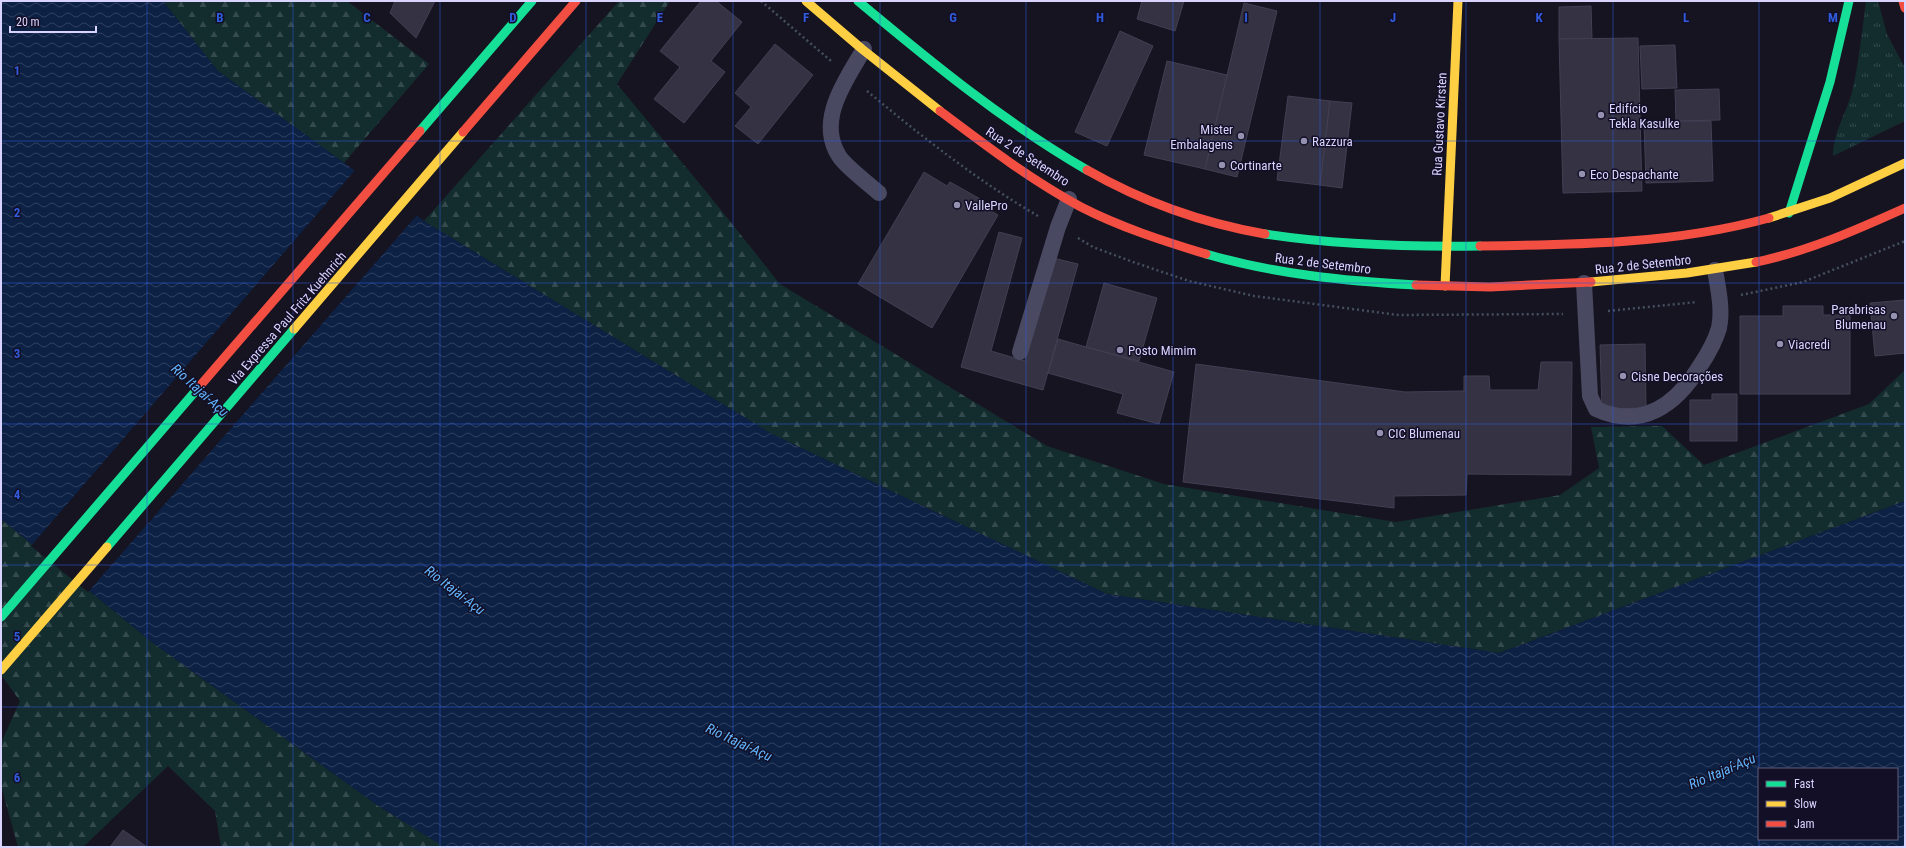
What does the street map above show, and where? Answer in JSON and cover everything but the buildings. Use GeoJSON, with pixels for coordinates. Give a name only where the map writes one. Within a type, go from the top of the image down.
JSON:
{"type":"FeatureCollection","features":[{"type":"Feature","properties":{"kind":"main road","name":"Via Expressa Paul Fritz Kuehnrich"},"geometry":{"type":"LineString","coordinates":[[1,617],[532,1]]}},
{"type":"Feature","properties":{"kind":"main road","name":"Via Expressa Paul Fritz Kuehnrich"},"geometry":{"type":"LineString","coordinates":[[1,670],[576,1]]}},
{"type":"Feature","properties":{"kind":"main road","name":"Rua 2 de Setembro"},"geometry":{"type":"LineString","coordinates":[[806,1],[914,91],[998,154],[1052,190],[1098,215],[1144,234],[1235,263],[1269,270],[1400,285],[1445,286],[1584,283],[1715,270],[1794,253],[1905,208]]}},
{"type":"Feature","properties":{"kind":"main road","name":"Rua Gustavo Kirsten"},"geometry":{"type":"LineString","coordinates":[[1445,286],[1458,1]]}},
{"type":"Feature","properties":{"kind":"main road"},"geometry":{"type":"LineString","coordinates":[[1788,213],[1821,114],[1843,33],[1848,1]]}},
{"type":"Feature","properties":{"kind":"main road"},"geometry":{"type":"LineString","coordinates":[[1903,1],[1905,8]]}},
{"type":"Feature","properties":{"kind":"main road","name":"Rua 2 de Setembro"},"geometry":{"type":"LineString","coordinates":[[865,3],[935,65],[1017,127],[1067,159],[1111,184],[1156,204],[1214,224],[1265,235],[1330,243],[1446,248],[1580,244],[1658,239],[1709,233],[1788,213],[1829,198],[1905,163]]}},
{"type":"Feature","properties":{"kind":"lane"},"geometry":{"type":"LineString","coordinates":[[864,49],[835,101],[830,125],[832,142],[840,157],[879,193]]}},
{"type":"Feature","properties":{"kind":"lane"},"geometry":{"type":"LineString","coordinates":[[1020,352],[1056,234],[1069,199]]}},
{"type":"Feature","properties":{"kind":"lane"},"geometry":{"type":"LineString","coordinates":[[1584,283],[1590,396],[1596,409],[1611,416],[1637,417],[1655,411],[1682,392],[1713,346],[1719,326],[1720,299],[1715,270]]}},
{"type":"Feature","properties":{"kind":"green space"},"geometry":{"type":"Polygon","coordinates":[[[163,1],[347,1],[429,64],[344,163],[218,71],[163,1]]]}},
{"type":"Feature","properties":{"kind":"green space"},"geometry":{"type":"Polygon","coordinates":[[[619,1],[670,1],[617,84],[780,284],[1047,446],[1164,484],[1396,522],[1560,495],[1599,468],[1591,427],[1662,426],[1704,465],[1869,404],[1904,371],[1905,501],[1499,653],[1107,594],[770,433],[424,221],[619,1]]]}},
{"type":"Feature","properties":{"kind":"green space"},"geometry":{"type":"Polygon","coordinates":[[[1866,1],[1878,1],[1887,34],[1905,68],[1905,121],[1833,156],[1835,139],[1852,92],[1866,1]]]}},
{"type":"Feature","properties":{"kind":"green space"},"geometry":{"type":"Polygon","coordinates":[[[1,519],[153,643],[377,805],[444,847],[221,847],[215,811],[168,766],[83,847],[18,847],[1,786],[1,743],[20,701],[1,675],[1,519]]]}},
{"type":"Feature","properties":{"kind":"water","name":"Rio Itajaí-Açu"},"geometry":{"type":"Polygon","coordinates":[[[1,1],[163,1],[218,71],[424,221],[770,433],[1107,594],[1499,653],[1905,501],[1905,847],[444,847],[377,805],[153,643],[1,519],[1,1]]]}},
{"type":"Feature","properties":{"kind":"pier"},"geometry":{"type":"Polygon","coordinates":[[[356,169],[418,214],[88,592],[31,546],[356,169]]]}},
{"type":"Feature","properties":{"kind":"traffic: fast"},"geometry":{"type":"LineString","coordinates":[[420,131],[532,1]]}},
{"type":"Feature","properties":{"kind":"traffic: fast"},"geometry":{"type":"LineString","coordinates":[[858,1],[941,69],[997,112],[1087,170]]}},
{"type":"Feature","properties":{"kind":"traffic: fast"},"geometry":{"type":"LineString","coordinates":[[1789,213],[1830,82],[1849,1]]}},
{"type":"Feature","properties":{"kind":"traffic: fast"},"geometry":{"type":"LineString","coordinates":[[1265,234],[1345,243],[1480,246]]}},
{"type":"Feature","properties":{"kind":"traffic: fast"},"geometry":{"type":"LineString","coordinates":[[1206,254],[1258,267],[1310,276],[1416,285]]}},
{"type":"Feature","properties":{"kind":"traffic: fast"},"geometry":{"type":"LineString","coordinates":[[107,547],[294,329]]}},
{"type":"Feature","properties":{"kind":"traffic: fast"},"geometry":{"type":"LineString","coordinates":[[1,617],[199,387]]}},
{"type":"Feature","properties":{"kind":"traffic: slow"},"geometry":{"type":"LineString","coordinates":[[806,1],[862,49],[940,111]]}},
{"type":"Feature","properties":{"kind":"traffic: slow"},"geometry":{"type":"LineString","coordinates":[[1445,286],[1458,1]]}},
{"type":"Feature","properties":{"kind":"traffic: slow"},"geometry":{"type":"LineString","coordinates":[[294,329],[463,132]]}},
{"type":"Feature","properties":{"kind":"traffic: slow"},"geometry":{"type":"LineString","coordinates":[[1769,218],[1830,198],[1905,163]]}},
{"type":"Feature","properties":{"kind":"traffic: slow"},"geometry":{"type":"LineString","coordinates":[[1591,282],[1687,273],[1756,262]]}},
{"type":"Feature","properties":{"kind":"traffic: slow"},"geometry":{"type":"LineString","coordinates":[[1,670],[107,547]]}},
{"type":"Feature","properties":{"kind":"traffic: jam"},"geometry":{"type":"LineString","coordinates":[[463,132],[576,1]]}},
{"type":"Feature","properties":{"kind":"traffic: jam"},"geometry":{"type":"LineString","coordinates":[[1903,1],[1905,8]]}},
{"type":"Feature","properties":{"kind":"traffic: jam"},"geometry":{"type":"LineString","coordinates":[[940,111],[1026,174],[1062,197],[1111,221],[1206,254]]}},
{"type":"Feature","properties":{"kind":"traffic: jam"},"geometry":{"type":"LineString","coordinates":[[199,387],[420,131]]}},
{"type":"Feature","properties":{"kind":"traffic: jam"},"geometry":{"type":"LineString","coordinates":[[1087,170],[1130,192],[1173,210],[1218,224],[1265,234]]}},
{"type":"Feature","properties":{"kind":"traffic: jam"},"geometry":{"type":"LineString","coordinates":[[1756,262],[1814,246],[1905,208]]}},
{"type":"Feature","properties":{"kind":"traffic: jam"},"geometry":{"type":"LineString","coordinates":[[1480,246],[1589,244],[1662,238],[1734,227],[1769,218]]}},
{"type":"Feature","properties":{"kind":"traffic: jam"},"geometry":{"type":"LineString","coordinates":[[1416,285],[1490,287],[1591,282]]}},
{"type":"Feature","properties":{"kind":"place","name":"Edifício Tekla Kasulke"},"geometry":{"type":"Point","coordinates":[1601,115]}},
{"type":"Feature","properties":{"kind":"place","name":"Mister Embalagens"},"geometry":{"type":"Point","coordinates":[1241,136]}},
{"type":"Feature","properties":{"kind":"place","name":"Razzura"},"geometry":{"type":"Point","coordinates":[1304,141]}},
{"type":"Feature","properties":{"kind":"place","name":"Cortinarte"},"geometry":{"type":"Point","coordinates":[1222,165]}},
{"type":"Feature","properties":{"kind":"place","name":"Eco Despachante"},"geometry":{"type":"Point","coordinates":[1582,174]}},
{"type":"Feature","properties":{"kind":"place","name":"VallePro"},"geometry":{"type":"Point","coordinates":[957,205]}},
{"type":"Feature","properties":{"kind":"place","name":"Parabrisas Blumenau"},"geometry":{"type":"Point","coordinates":[1894,316]}},
{"type":"Feature","properties":{"kind":"place","name":"Viacredi"},"geometry":{"type":"Point","coordinates":[1780,344]}},
{"type":"Feature","properties":{"kind":"place","name":"Posto Mimim"},"geometry":{"type":"Point","coordinates":[1120,350]}},
{"type":"Feature","properties":{"kind":"place","name":"Cisne Decorações"},"geometry":{"type":"Point","coordinates":[1623,376]}},
{"type":"Feature","properties":{"kind":"place","name":"CIC Blumenau"},"geometry":{"type":"Point","coordinates":[1380,433]}}]}
